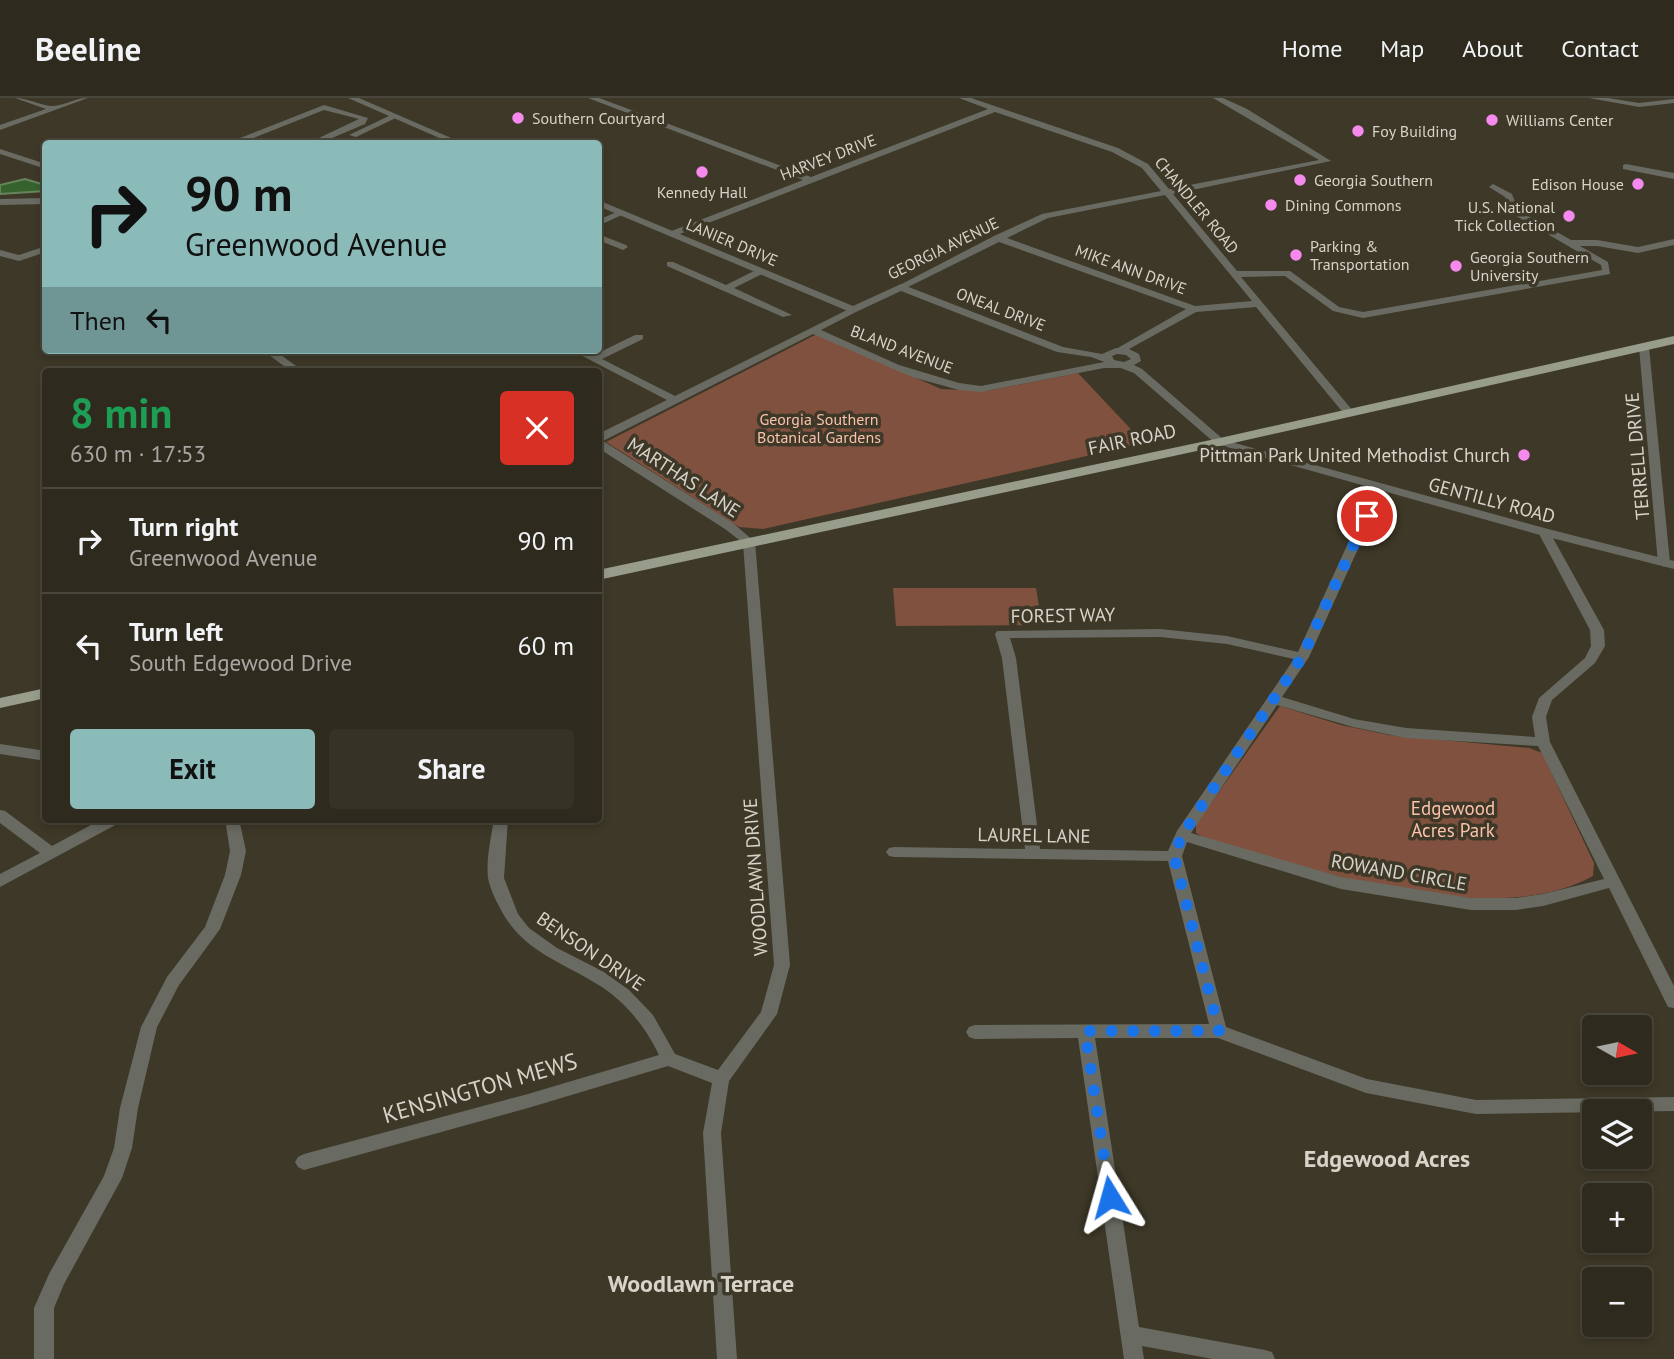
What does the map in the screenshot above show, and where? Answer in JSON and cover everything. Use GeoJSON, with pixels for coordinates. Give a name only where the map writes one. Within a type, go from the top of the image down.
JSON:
{"type":"FeatureCollection","features":[{"type":"Feature","properties":{"kind":"main road","name":"FAIR ROAD"},"geometry":{"type":"LineString","coordinates":[[602,574],[1220,442],[1674,340]]}},
{"type":"Feature","properties":{"kind":"main road"},"geometry":{"type":"LineString","coordinates":[[0,703],[42,694]]}},
{"type":"Feature","properties":{"kind":"street"},"geometry":{"type":"LineString","coordinates":[[19,98],[54,108]]}},
{"type":"Feature","properties":{"kind":"street"},"geometry":{"type":"LineString","coordinates":[[2,125],[84,98]]}},
{"type":"Feature","properties":{"kind":"street"},"geometry":{"type":"LineString","coordinates":[[352,98],[452,140]]}},
{"type":"Feature","properties":{"kind":"street"},"geometry":{"type":"LineString","coordinates":[[593,98],[808,179]]}},
{"type":"Feature","properties":{"kind":"street"},"geometry":{"type":"LineString","coordinates":[[615,98],[659,114]]}},
{"type":"Feature","properties":{"kind":"street","name":"CHANDLER ROAD"},"geometry":{"type":"LineString","coordinates":[[963,98],[1136,159],[1154,176],[1349,413]]}},
{"type":"Feature","properties":{"kind":"street","name":"GEORGIA AVENUE"},"geometry":{"type":"LineString","coordinates":[[602,439],[853,310],[1045,216],[1327,161],[1244,111],[1217,98]]}},
{"type":"Feature","properties":{"kind":"street"},"geometry":{"type":"LineString","coordinates":[[1593,98],[1639,105],[1674,101]]}},
{"type":"Feature","properties":{"kind":"street"},"geometry":{"type":"LineString","coordinates":[[348,111],[369,105]]}},
{"type":"Feature","properties":{"kind":"street"},"geometry":{"type":"LineString","coordinates":[[239,140],[317,108],[331,107],[364,119],[319,140]]}},
{"type":"Feature","properties":{"kind":"street"},"geometry":{"type":"LineString","coordinates":[[628,112],[640,107]]}},
{"type":"Feature","properties":{"kind":"street","name":"HARVEY DRIVE"},"geometry":{"type":"LineString","coordinates":[[672,234],[808,179],[995,109]]}},
{"type":"Feature","properties":{"kind":"street"},"geometry":{"type":"LineString","coordinates":[[342,140],[396,116]]}},
{"type":"Feature","properties":{"kind":"street"},"geometry":{"type":"LineString","coordinates":[[0,151],[42,166]]}},
{"type":"Feature","properties":{"kind":"street"},"geometry":{"type":"LineString","coordinates":[[1626,167],[1674,176]]}},
{"type":"Feature","properties":{"kind":"street"},"geometry":{"type":"LineString","coordinates":[[1154,176],[1196,186]]}},
{"type":"Feature","properties":{"kind":"street"},"geometry":{"type":"LineString","coordinates":[[1233,274],[1287,273],[1336,309],[1363,315],[1607,272],[1605,264],[1514,211],[1509,196],[1493,187]]}},
{"type":"Feature","properties":{"kind":"street"},"geometry":{"type":"LineString","coordinates":[[0,202],[42,201]]}},
{"type":"Feature","properties":{"kind":"street","name":"LANIER DRIVE"},"geometry":{"type":"LineString","coordinates":[[602,205],[853,310]]}},
{"type":"Feature","properties":{"kind":"street"},"geometry":{"type":"LineString","coordinates":[[602,221],[622,213]]}},
{"type":"Feature","properties":{"kind":"street","name":"MIKE ANN DRIVE"},"geometry":{"type":"LineString","coordinates":[[997,238],[1194,309],[1257,304]]}},
{"type":"Feature","properties":{"kind":"street"},"geometry":{"type":"LineString","coordinates":[[602,239],[623,247]]}},
{"type":"Feature","properties":{"kind":"street"},"geometry":{"type":"LineString","coordinates":[[1572,243],[1597,243],[1638,250],[1674,242]]}},
{"type":"Feature","properties":{"kind":"street"},"geometry":{"type":"LineString","coordinates":[[0,253],[19,258],[42,250]]}},
{"type":"Feature","properties":{"kind":"street"},"geometry":{"type":"LineString","coordinates":[[670,264],[787,315]]}},
{"type":"Feature","properties":{"kind":"street"},"geometry":{"type":"LineString","coordinates":[[727,288],[761,271]]}},
{"type":"Feature","properties":{"kind":"street","name":"ONEAL DRIVE"},"geometry":{"type":"LineString","coordinates":[[901,287],[1061,350],[1110,357],[1131,364]]}},
{"type":"Feature","properties":{"kind":"street"},"geometry":{"type":"LineString","coordinates":[[1110,357],[1194,309]]}},
{"type":"Feature","properties":{"kind":"street","name":"BLAND AVENUE"},"geometry":{"type":"LineString","coordinates":[[814,331],[893,365],[949,386],[964,388],[981,389],[1110,357],[1131,364]]}},
{"type":"Feature","properties":{"kind":"street"},"geometry":{"type":"LineString","coordinates":[[593,359],[639,337]]}},
{"type":"Feature","properties":{"kind":"street"},"geometry":{"type":"LineString","coordinates":[[1141,341],[1131,364],[1220,442]]}},
{"type":"Feature","properties":{"kind":"street","name":"TERRELL DRIVE"},"geometry":{"type":"LineString","coordinates":[[1644,347],[1669,564]]}},
{"type":"Feature","properties":{"kind":"street"},"geometry":{"type":"LineString","coordinates":[[273,354],[294,368]]}},
{"type":"Feature","properties":{"kind":"street"},"geometry":{"type":"LineString","coordinates":[[584,354],[675,400]]}},
{"type":"Feature","properties":{"kind":"street","name":"GENTILLY ROAD"},"geometry":{"type":"LineString","coordinates":[[1220,442],[1669,564]]}},
{"type":"Feature","properties":{"kind":"street","name":"MARTHAS LANE"},"geometry":{"type":"LineString","coordinates":[[602,444],[729,526],[749,542]]}},
{"type":"Feature","properties":{"kind":"street"},"geometry":{"type":"LineString","coordinates":[[1219,1031],[1174,856],[1182,835],[1302,657],[1380,487]]}},
{"type":"Feature","properties":{"kind":"street"},"geometry":{"type":"LineString","coordinates":[[1544,532],[1597,630],[1598,646],[1590,660],[1546,698],[1539,717],[1543,742],[1674,1002]]}},
{"type":"Feature","properties":{"kind":"street","name":"WOODLAWN DRIVE"},"geometry":{"type":"LineString","coordinates":[[727,1359],[712,1133],[721,1079],[769,1014],[782,965],[749,542]]}},
{"type":"Feature","properties":{"kind":"street","name":"FOREST WAY"},"geometry":{"type":"LineString","coordinates":[[1033,854],[1009,658],[1002,634],[1160,633],[1227,640],[1302,657]]}},
{"type":"Feature","properties":{"kind":"street"},"geometry":{"type":"LineString","coordinates":[[1273,699],[1353,723],[1406,733],[1543,742]]}},
{"type":"Feature","properties":{"kind":"street"},"geometry":{"type":"LineString","coordinates":[[0,749],[42,755]]}},
{"type":"Feature","properties":{"kind":"street"},"geometry":{"type":"LineString","coordinates":[[0,815],[51,853]]}},
{"type":"Feature","properties":{"kind":"street"},"geometry":{"type":"LineString","coordinates":[[0,881],[107,823]]}},
{"type":"Feature","properties":{"kind":"street"},"geometry":{"type":"LineString","coordinates":[[44,1359],[44,1308],[56,1280],[113,1178],[123,1148],[149,1027],[173,981],[212,929],[233,875],[238,851],[233,823]]}},
{"type":"Feature","properties":{"kind":"street","name":"BENSON DRIVE"},"geometry":{"type":"LineString","coordinates":[[501,823],[496,881],[507,908],[526,937],[556,957],[613,986],[641,1010],[657,1030],[669,1059]]}},
{"type":"Feature","properties":{"kind":"street","name":"ROWAND CIRCLE"},"geometry":{"type":"LineString","coordinates":[[1182,835],[1341,883],[1471,904],[1516,904],[1543,900],[1612,882]]}},
{"type":"Feature","properties":{"kind":"street","name":"LAUREL LANE"},"geometry":{"type":"LineString","coordinates":[[894,852],[1174,856]]}},
{"type":"Feature","properties":{"kind":"street"},"geometry":{"type":"LineString","coordinates":[[1085,1031],[1135,1359]]}},
{"type":"Feature","properties":{"kind":"street"},"geometry":{"type":"LineString","coordinates":[[975,1032],[1219,1031],[1366,1086],[1476,1107],[1674,1104]]}},
{"type":"Feature","properties":{"kind":"street"},"geometry":{"type":"LineString","coordinates":[[669,1059],[721,1079]]}},
{"type":"Feature","properties":{"kind":"street","name":"KENSINGTON MEWS"},"geometry":{"type":"LineString","coordinates":[[304,1162],[528,1101],[669,1059]]}},
{"type":"Feature","properties":{"kind":"street"},"geometry":{"type":"LineString","coordinates":[[1131,1335],[1265,1359]]}},
{"type":"Feature","properties":{"kind":"green space","name":"Georgia Southern Botanical Gardens"},"geometry":{"type":"Polygon","coordinates":[[[817,334],[941,389],[986,391],[1078,373],[1144,443],[763,529],[739,527],[606,442],[817,334]]]}},
{"type":"Feature","properties":{"kind":"green space"},"geometry":{"type":"Polygon","coordinates":[[[893,588],[1036,588],[1042,625],[896,626],[893,588]]]}},
{"type":"Feature","properties":{"kind":"green space","name":"Edgewood Acres Park"},"geometry":{"type":"Polygon","coordinates":[[[1280,706],[1341,725],[1389,735],[1529,748],[1542,753],[1594,863],[1593,876],[1551,892],[1504,898],[1454,897],[1348,879],[1206,839],[1196,833],[1196,824],[1280,706]]]}},
{"type":"Feature","properties":{"kind":"shaded area"},"geometry":{"type":"Polygon","coordinates":[[[25,179],[42,184],[42,191],[0,194],[0,185],[25,179]]]}},
{"type":"Feature","properties":{"kind":"place","name":"Southern Courtyard"},"geometry":{"type":"Point","coordinates":[518,118]}},
{"type":"Feature","properties":{"kind":"place","name":"Williams Center"},"geometry":{"type":"Point","coordinates":[1492,120]}},
{"type":"Feature","properties":{"kind":"place","name":"Foy Building"},"geometry":{"type":"Point","coordinates":[1358,131]}},
{"type":"Feature","properties":{"kind":"place","name":"Kennedy Hall"},"geometry":{"type":"Point","coordinates":[702,172]}},
{"type":"Feature","properties":{"kind":"place","name":"Georgia Southern"},"geometry":{"type":"Point","coordinates":[1300,180]}},
{"type":"Feature","properties":{"kind":"place","name":"Edison House"},"geometry":{"type":"Point","coordinates":[1638,184]}},
{"type":"Feature","properties":{"kind":"place","name":"Dining Commons"},"geometry":{"type":"Point","coordinates":[1271,205]}},
{"type":"Feature","properties":{"kind":"place","name":"U.S. National Tick Collection"},"geometry":{"type":"Point","coordinates":[1569,216]}},
{"type":"Feature","properties":{"kind":"place","name":"Parking & Transportation"},"geometry":{"type":"Point","coordinates":[1296,255]}},
{"type":"Feature","properties":{"kind":"place","name":"Georgia Southern University"},"geometry":{"type":"Point","coordinates":[1456,266]}},
{"type":"Feature","properties":{"kind":"place","name":"Pittman Park United Methodist Church"},"geometry":{"type":"Point","coordinates":[1524,455]}},
{"type":"Feature","properties":{"kind":"district","name":"Edgewood Acres"},"geometry":{"type":"Point","coordinates":[1387,1159]}},
{"type":"Feature","properties":{"kind":"district","name":"Woodlawn Terrace"},"geometry":{"type":"Point","coordinates":[701,1284]}},
{"type":"Feature","properties":{"kind":"route"},"geometry":{"type":"LineString","coordinates":[[1110,1197],[1085,1031],[1219,1031],[1174,856],[1182,835],[1302,657],[1367,516]]}}]}
